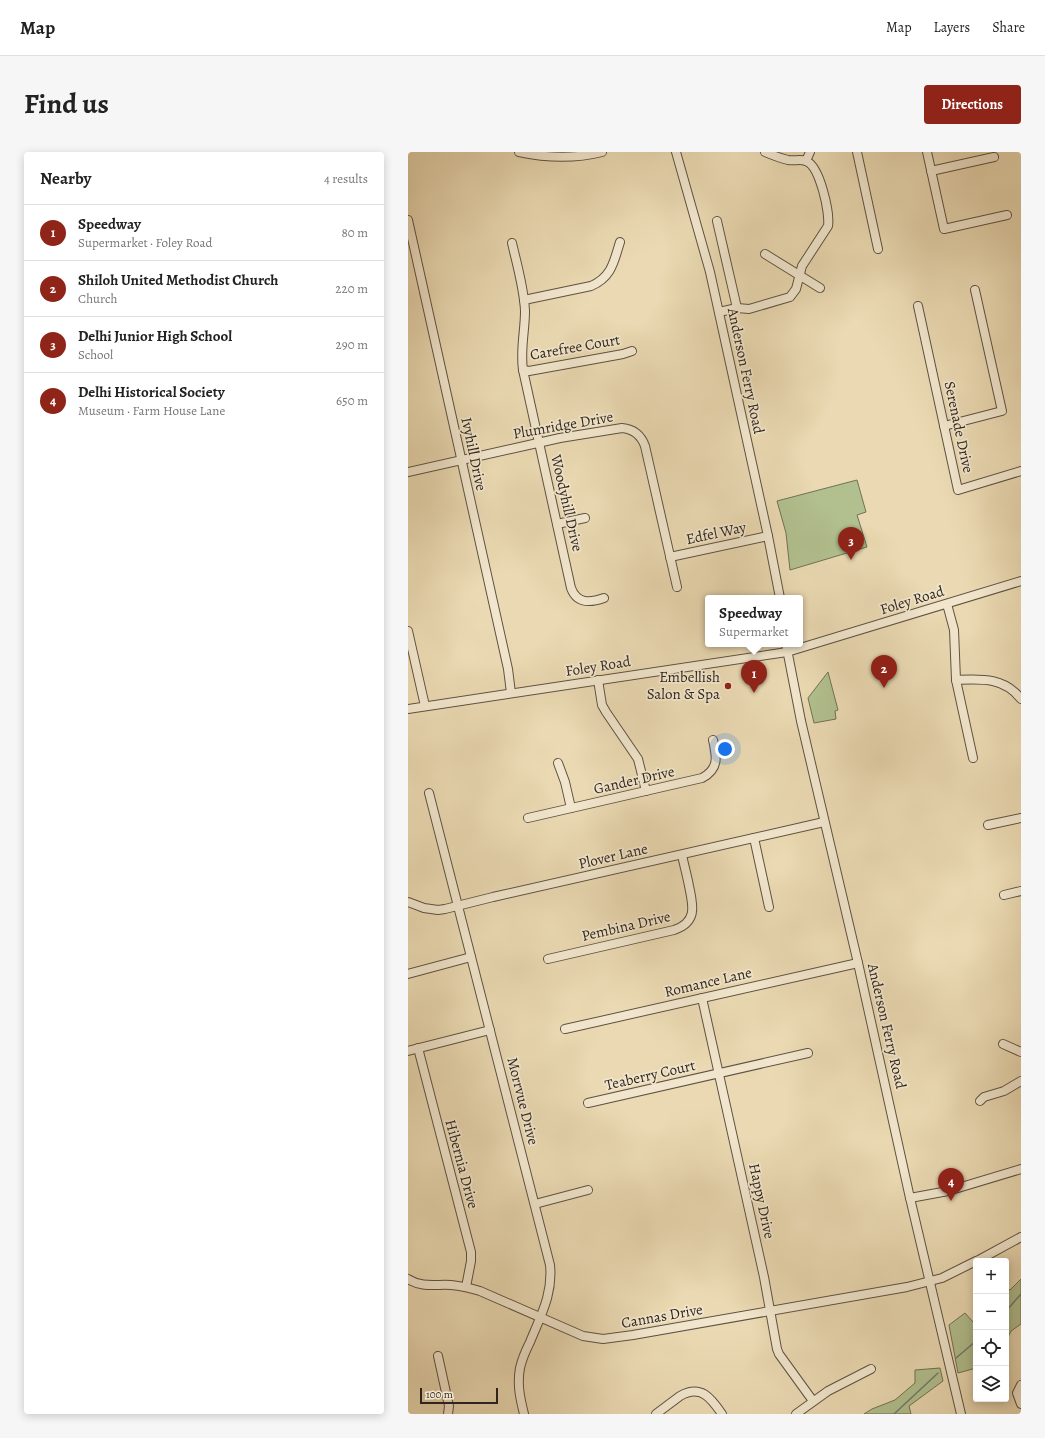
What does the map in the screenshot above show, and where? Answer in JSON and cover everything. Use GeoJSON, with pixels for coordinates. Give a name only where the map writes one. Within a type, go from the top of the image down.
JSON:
{"type":"FeatureCollection","features":[{"type":"Feature","properties":{"kind":"street"},"geometry":{"type":"LineString","coordinates":[[519,152],[560,158],[602,152]]}},
{"type":"Feature","properties":{"kind":"street","name":"Anderson Ferry Road"},"geometry":{"type":"LineString","coordinates":[[676,152],[701,236],[719,312],[779,595]]}},
{"type":"Feature","properties":{"kind":"street"},"geometry":{"type":"LineString","coordinates":[[719,312],[737,308],[749,309],[790,297],[796,289],[802,266],[828,226],[829,221],[820,180],[813,166],[806,161],[788,160],[765,152]]}},
{"type":"Feature","properties":{"kind":"street"},"geometry":{"type":"LineString","coordinates":[[806,161],[810,152]]}},
{"type":"Feature","properties":{"kind":"street"},"geometry":{"type":"LineString","coordinates":[[857,152],[878,250]]}},
{"type":"Feature","properties":{"kind":"street"},"geometry":{"type":"LineString","coordinates":[[927,152],[944,229],[1007,215]]}},
{"type":"Feature","properties":{"kind":"street"},"geometry":{"type":"LineString","coordinates":[[931,171],[994,157]]}},
{"type":"Feature","properties":{"kind":"street","name":"Ivyhill Drive"},"geometry":{"type":"LineString","coordinates":[[408,220],[508,669],[511,693]]}},
{"type":"Feature","properties":{"kind":"street"},"geometry":{"type":"LineString","coordinates":[[716,221],[737,308]]}},
{"type":"Feature","properties":{"kind":"street"},"geometry":{"type":"LineString","coordinates":[[524,300],[591,286],[598,283],[610,271],[620,242]]}},
{"type":"Feature","properties":{"kind":"street","name":"Woodyhill Drive"},"geometry":{"type":"LineString","coordinates":[[512,244],[524,300],[525,313],[521,351],[523,370],[573,593],[578,599],[587,602],[593,602],[604,598]]}},
{"type":"Feature","properties":{"kind":"street"},"geometry":{"type":"LineString","coordinates":[[765,254],[820,288]]}},
{"type":"Feature","properties":{"kind":"street"},"geometry":{"type":"LineString","coordinates":[[944,426],[1002,410],[976,290]]}},
{"type":"Feature","properties":{"kind":"street","name":"Serenade Drive"},"geometry":{"type":"LineString","coordinates":[[918,306],[958,490],[1021,471]]}},
{"type":"Feature","properties":{"kind":"street","name":"Carefree Court"},"geometry":{"type":"LineString","coordinates":[[523,370],[529,371],[623,354],[632,351]]}},
{"type":"Feature","properties":{"kind":"street","name":"Plumridge Drive"},"geometry":{"type":"LineString","coordinates":[[408,472],[539,443],[622,428],[631,430],[639,436],[646,446],[677,586]]}},
{"type":"Feature","properties":{"kind":"street"},"geometry":{"type":"LineString","coordinates":[[557,524],[585,518]]}},
{"type":"Feature","properties":{"kind":"street","name":"Edfel Way"},"geometry":{"type":"LineString","coordinates":[[670,558],[768,536]]}},
{"type":"Feature","properties":{"kind":"street","name":"Foley Road"},"geometry":{"type":"LineString","coordinates":[[803,644],[947,604],[1021,581]]}},
{"type":"Feature","properties":{"kind":"street"},"geometry":{"type":"LineString","coordinates":[[947,604],[954,630],[956,680],[973,758]]}},
{"type":"Feature","properties":{"kind":"street"},"geometry":{"type":"LineString","coordinates":[[408,631],[425,706]]}},
{"type":"Feature","properties":{"kind":"street","name":"Anderson Ferry Road"},"geometry":{"type":"LineString","coordinates":[[787,648],[798,707],[824,822],[858,963],[910,1198],[961,1414]]}},
{"type":"Feature","properties":{"kind":"street","name":"Foley Road"},"geometry":{"type":"LineString","coordinates":[[408,709],[598,680],[787,648]]}},
{"type":"Feature","properties":{"kind":"street"},"geometry":{"type":"LineString","coordinates":[[598,680],[602,705],[638,759],[646,791]]}},
{"type":"Feature","properties":{"kind":"street"},"geometry":{"type":"LineString","coordinates":[[956,680],[994,680],[1007,686],[1021,699]]}},
{"type":"Feature","properties":{"kind":"street","name":"Gander Drive"},"geometry":{"type":"LineString","coordinates":[[528,818],[698,780],[706,776],[713,769],[716,760],[713,740]]}},
{"type":"Feature","properties":{"kind":"street"},"geometry":{"type":"LineString","coordinates":[[558,763],[565,782],[571,808]]}},
{"type":"Feature","properties":{"kind":"street","name":"Morrvue Drive"},"geometry":{"type":"LineString","coordinates":[[429,793],[549,1255],[551,1274],[549,1293],[523,1357],[521,1366],[519,1386],[524,1414]]}},
{"type":"Feature","properties":{"kind":"street"},"geometry":{"type":"LineString","coordinates":[[988,825],[1021,818]]}},
{"type":"Feature","properties":{"kind":"street","name":"Plover Lane"},"geometry":{"type":"LineString","coordinates":[[408,902],[431,909],[445,909],[824,822]]}},
{"type":"Feature","properties":{"kind":"street"},"geometry":{"type":"LineString","coordinates":[[754,838],[769,907]]}},
{"type":"Feature","properties":{"kind":"street","name":"Pembina Drive"},"geometry":{"type":"LineString","coordinates":[[548,959],[674,930],[684,926],[690,919],[693,904],[682,855]]}},
{"type":"Feature","properties":{"kind":"street"},"geometry":{"type":"LineString","coordinates":[[1004,895],[1021,891]]}},
{"type":"Feature","properties":{"kind":"street"},"geometry":{"type":"LineString","coordinates":[[408,974],[471,957]]}},
{"type":"Feature","properties":{"kind":"street","name":"Romance Lane"},"geometry":{"type":"LineString","coordinates":[[565,1029],[858,963]]}},
{"type":"Feature","properties":{"kind":"street","name":"Happy Drive"},"geometry":{"type":"LineString","coordinates":[[702,998],[764,1277],[779,1354],[813,1401]]}},
{"type":"Feature","properties":{"kind":"street"},"geometry":{"type":"LineString","coordinates":[[408,1051],[490,1030]]}},
{"type":"Feature","properties":{"kind":"street"},"geometry":{"type":"LineString","coordinates":[[1003,1044],[1021,1052]]}},
{"type":"Feature","properties":{"kind":"street","name":"Hibernia Drive"},"geometry":{"type":"LineString","coordinates":[[418,1048],[471,1252],[471,1261],[466,1287]]}},
{"type":"Feature","properties":{"kind":"street","name":"Teaberry Court"},"geometry":{"type":"LineString","coordinates":[[588,1103],[808,1053]]}},
{"type":"Feature","properties":{"kind":"street"},"geometry":{"type":"LineString","coordinates":[[980,1101],[984,1097],[1004,1091],[1021,1080]]}},
{"type":"Feature","properties":{"kind":"street"},"geometry":{"type":"LineString","coordinates":[[910,1198],[948,1191],[1021,1168]]}},
{"type":"Feature","properties":{"kind":"street"},"geometry":{"type":"LineString","coordinates":[[535,1204],[588,1190]]}},
{"type":"Feature","properties":{"kind":"street","name":"Cannas Drive"},"geometry":{"type":"LineString","coordinates":[[982,1258],[1021,1237]]}},
{"type":"Feature","properties":{"kind":"street","name":"Cannas Drive"},"geometry":{"type":"LineString","coordinates":[[408,1279],[420,1285],[454,1285],[480,1291],[583,1336],[602,1339],[633,1335],[930,1282],[942,1278],[973,1262]]}},
{"type":"Feature","properties":{"kind":"street"},"geometry":{"type":"LineString","coordinates":[[438,1356],[449,1406],[448,1414]]}},
{"type":"Feature","properties":{"kind":"street"},"geometry":{"type":"LineString","coordinates":[[796,1414],[828,1391],[871,1369]]}},
{"type":"Feature","properties":{"kind":"street"},"geometry":{"type":"LineString","coordinates":[[1021,1385],[1017,1393],[1021,1404]]}},
{"type":"Feature","properties":{"kind":"street"},"geometry":{"type":"LineString","coordinates":[[656,1414],[684,1394],[699,1392],[708,1396],[722,1414]]}},
{"type":"Feature","properties":{"kind":"green space"},"geometry":{"type":"Polygon","coordinates":[[[857,480],[866,512],[857,515],[867,547],[790,570],[786,533],[777,501],[857,480]]]}},
{"type":"Feature","properties":{"kind":"green space"},"geometry":{"type":"Polygon","coordinates":[[[828,672],[838,710],[835,711],[836,719],[814,723],[808,698],[828,672]]]}},
{"type":"Feature","properties":{"kind":"green space"},"geometry":{"type":"Polygon","coordinates":[[[1021,1279],[1021,1324],[1011,1331],[1009,1335],[1009,1290],[1021,1279]]]}},
{"type":"Feature","properties":{"kind":"green space"},"geometry":{"type":"Polygon","coordinates":[[[965,1313],[973,1322],[973,1369],[958,1373],[949,1325],[965,1313]]]}},
{"type":"Feature","properties":{"kind":"green space"},"geometry":{"type":"Polygon","coordinates":[[[940,1368],[943,1381],[909,1406],[911,1414],[864,1414],[872,1409],[895,1400],[915,1383],[915,1370],[940,1368]]]}},
{"type":"Feature","properties":{"kind":"waterway"},"geometry":{"type":"LineString","coordinates":[[1009,1308],[1021,1294]]}},
{"type":"Feature","properties":{"kind":"waterway"},"geometry":{"type":"LineString","coordinates":[[956,1358],[973,1344]]}},
{"type":"Feature","properties":{"kind":"waterway"},"geometry":{"type":"LineString","coordinates":[[894,1414],[938,1373]]}},
{"type":"Feature","properties":{"kind":"place","name":"Delhi Junior High School"},"geometry":{"type":"Point","coordinates":[851,560]}},
{"type":"Feature","properties":{"kind":"place","name":"Embellish Salon & Spa"},"geometry":{"type":"Point","coordinates":[728,686]}},
{"type":"Feature","properties":{"kind":"place","name":"Shiloh United Methodist Church"},"geometry":{"type":"Point","coordinates":[884,688]}},
{"type":"Feature","properties":{"kind":"place","name":"Speedway"},"geometry":{"type":"Point","coordinates":[754,693]}},
{"type":"Feature","properties":{"kind":"place","name":"Delhi Historical Society"},"geometry":{"type":"Point","coordinates":[951,1201]}}]}
